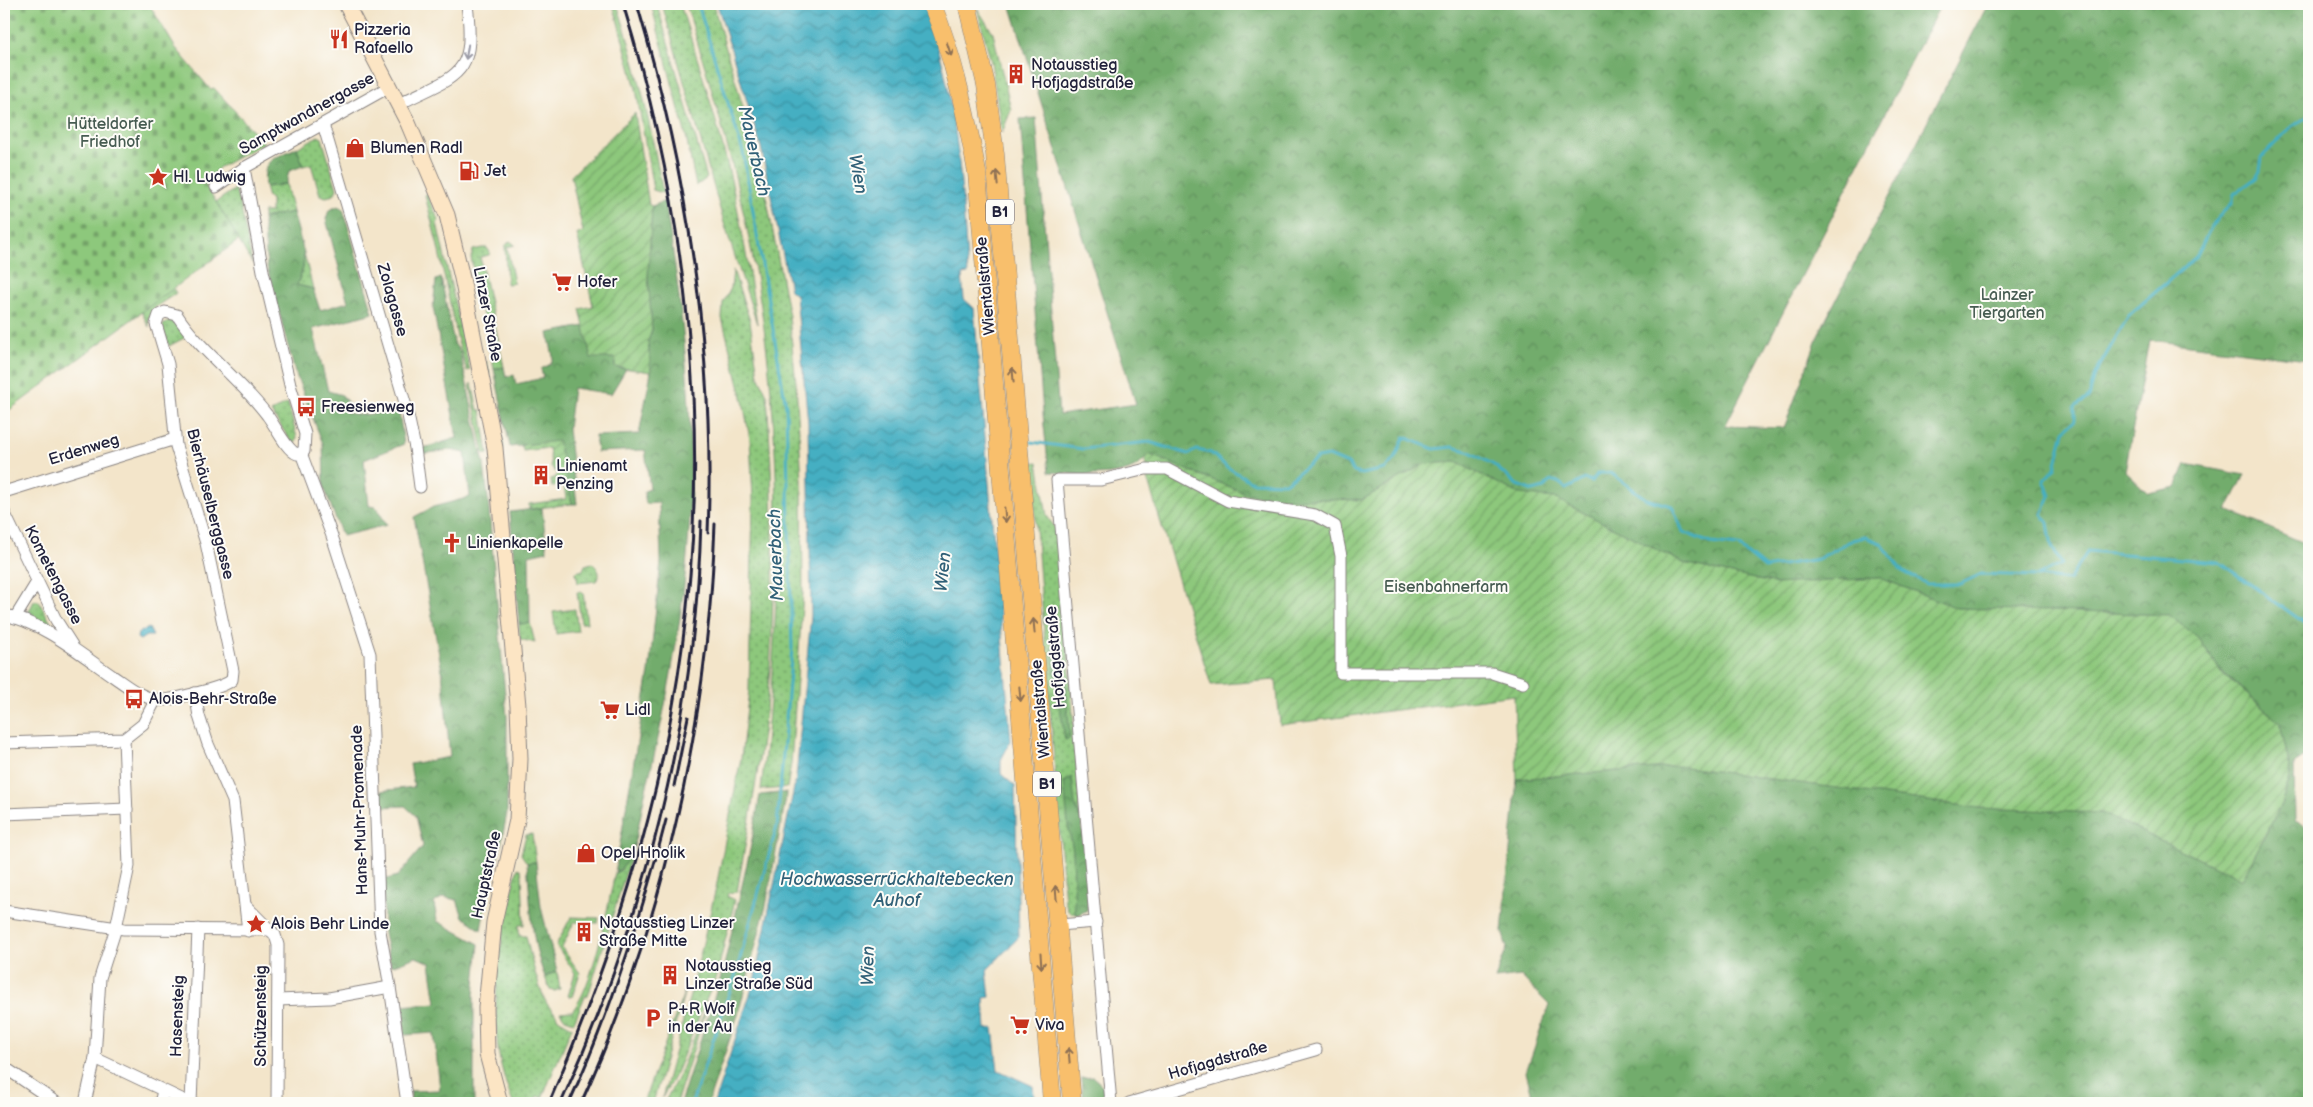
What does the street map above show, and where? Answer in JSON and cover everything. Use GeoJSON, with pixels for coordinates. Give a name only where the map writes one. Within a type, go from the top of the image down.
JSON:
{"type":"FeatureCollection","features":[{"type":"Feature","properties":{"kind":"main road","name":"Linzer Straße"},"geometry":{"type":"LineString","coordinates":[[346,4],[421,150],[442,204],[459,262],[494,448],[512,653]]}},
{"type":"Feature","properties":{"kind":"main road","name":"Wientalstraße"},"geometry":{"type":"LineString","coordinates":[[932,4],[950,51],[977,172],[1052,1103]]}},
{"type":"Feature","properties":{"kind":"main road","name":"Wientalstraße"},"geometry":{"type":"LineString","coordinates":[[967,4],[979,49],[991,115],[1072,1103]]}},
{"type":"Feature","properties":{"kind":"main road","name":"Hauptstraße"},"geometry":{"type":"LineString","coordinates":[[500,1103],[487,1054],[486,1008],[494,922],[515,835],[520,791],[519,718],[512,653]]}},
{"type":"Feature","properties":{"kind":"street"},"geometry":{"type":"LineString","coordinates":[[399,104],[452,77],[461,70],[468,52],[467,4]]}},
{"type":"Feature","properties":{"kind":"street","name":"Samptwandnergasse"},"geometry":{"type":"LineString","coordinates":[[216,188],[244,168],[389,87]]}},
{"type":"Feature","properties":{"kind":"street","name":"Zolagasse"},"geometry":{"type":"LineString","coordinates":[[323,124],[406,406],[415,448],[420,487]]}},
{"type":"Feature","properties":{"kind":"street"},"geometry":{"type":"LineString","coordinates":[[244,168],[263,271],[290,385],[305,434],[305,447],[301,453]]}},
{"type":"Feature","properties":{"kind":"street","name":"Bierhäuselberggasse"},"geometry":{"type":"LineString","coordinates":[[156,699],[195,693],[227,684],[232,680],[233,673],[206,543],[179,461],[168,364],[156,324],[159,315],[169,311],[177,315],[192,337],[266,413],[290,450],[301,453]]}},
{"type":"Feature","properties":{"kind":"street","name":"Erdenweg"},"geometry":{"type":"LineString","coordinates":[[4,492],[175,439]]}},
{"type":"Feature","properties":{"kind":"street","name":"Hans-Muhr-Promenade"},"geometry":{"type":"LineString","coordinates":[[301,453],[363,628],[371,664],[380,930],[407,1103]]}},
{"type":"Feature","properties":{"kind":"street","name":"Hofjagdstraße"},"geometry":{"type":"LineString","coordinates":[[1111,1103],[1057,480],[1101,480],[1146,469],[1166,469],[1228,501],[1315,515],[1335,526],[1341,556],[1341,673],[1483,672],[1524,683]]}},
{"type":"Feature","properties":{"kind":"street","name":"Kometengasse"},"geometry":{"type":"LineString","coordinates":[[4,512],[56,620],[76,651]]}},
{"type":"Feature","properties":{"kind":"street"},"geometry":{"type":"LineString","coordinates":[[4,743],[124,739],[143,724],[156,699],[129,687],[76,651],[9,616],[37,582]]}},
{"type":"Feature","properties":{"kind":"street"},"geometry":{"type":"LineString","coordinates":[[195,693],[201,722],[210,750],[233,801],[248,931]]}},
{"type":"Feature","properties":{"kind":"street"},"geometry":{"type":"LineString","coordinates":[[85,1103],[95,1058],[100,978],[116,928],[129,866],[124,739]]}},
{"type":"Feature","properties":{"kind":"street"},"geometry":{"type":"LineString","coordinates":[[4,814],[127,808]]}},
{"type":"Feature","properties":{"kind":"street"},"geometry":{"type":"LineString","coordinates":[[246,906],[271,930]]}},
{"type":"Feature","properties":{"kind":"street"},"geometry":{"type":"LineString","coordinates":[[4,911],[116,928],[271,930]]}},
{"type":"Feature","properties":{"kind":"street"},"geometry":{"type":"LineString","coordinates":[[1058,925],[1096,922]]}},
{"type":"Feature","properties":{"kind":"street","name":"Hasensteig"},"geometry":{"type":"LineString","coordinates":[[190,1103],[198,929]]}},
{"type":"Feature","properties":{"kind":"street","name":"Schützensteig"},"geometry":{"type":"LineString","coordinates":[[271,930],[275,935],[278,945],[277,1103]]}},
{"type":"Feature","properties":{"kind":"street"},"geometry":{"type":"LineString","coordinates":[[278,1000],[329,998],[390,987]]}},
{"type":"Feature","properties":{"kind":"street","name":"Hofjagdstraße"},"geometry":{"type":"LineString","coordinates":[[1129,1103],[1316,1050]]}},
{"type":"Feature","properties":{"kind":"street"},"geometry":{"type":"LineString","coordinates":[[95,1058],[190,1103]]}},
{"type":"Feature","properties":{"kind":"street"},"geometry":{"type":"LineString","coordinates":[[4,1067],[56,1103]]}},
{"type":"Feature","properties":{"kind":"street"},"geometry":{"type":"LineString","coordinates":[[160,1103],[163,1091]]}},
{"type":"Feature","properties":{"kind":"green space","name":"Hütteldorfer Friedhof"},"geometry":{"type":"Polygon","coordinates":[[[4,4],[149,4],[175,47],[210,89],[214,88],[264,143],[220,167],[204,182],[239,240],[4,414],[4,4]]]}},
{"type":"Feature","properties":{"kind":"green space"},"geometry":{"type":"Polygon","coordinates":[[[613,4],[617,4],[638,74],[663,193],[653,190],[636,89],[613,4]]]}},
{"type":"Feature","properties":{"kind":"green space"},"geometry":{"type":"Polygon","coordinates":[[[651,4],[657,4],[707,178],[696,186],[686,136],[651,4]]]}},
{"type":"Feature","properties":{"kind":"green space"},"geometry":{"type":"Polygon","coordinates":[[[662,4],[680,4],[706,86],[737,206],[757,324],[724,223],[662,4]]]}},
{"type":"Feature","properties":{"kind":"green space"},"geometry":{"type":"Polygon","coordinates":[[[686,4],[713,4],[765,190],[789,316],[796,383],[802,480],[803,593],[791,764],[787,788],[761,790],[774,648],[777,506],[768,364],[759,294],[733,168],[686,4]]]}},
{"type":"Feature","properties":{"kind":"green space","name":"Lainzer Tiergarten"},"geometry":{"type":"Polygon","coordinates":[[[1010,4],[1941,4],[1725,426],[1784,428],[1820,331],[1988,4],[2309,4],[2309,358],[2307,360],[2149,340],[2125,471],[2148,493],[2176,487],[2186,464],[2245,475],[2227,510],[2309,545],[2309,754],[2294,764],[2295,821],[2309,828],[2309,1103],[1534,1103],[1526,1072],[1549,1005],[1521,976],[1495,979],[1507,948],[1502,931],[1517,779],[1679,766],[1979,808],[2102,813],[2242,879],[2281,805],[2291,774],[2280,723],[2220,670],[2200,640],[2169,615],[1957,608],[1880,578],[1776,584],[1683,563],[1554,498],[1519,494],[1456,462],[1424,464],[1362,500],[1272,498],[1245,493],[1148,454],[1141,463],[1118,473],[1088,475],[1049,472],[1020,119],[1036,118],[1059,415],[1136,404],[1010,4]]]}},
{"type":"Feature","properties":{"kind":"green space"},"geometry":{"type":"Polygon","coordinates":[[[977,8],[993,33],[1011,110],[1002,133],[991,62],[977,8]]]}},
{"type":"Feature","properties":{"kind":"green space"},"geometry":{"type":"Polygon","coordinates":[[[635,113],[649,205],[652,206],[648,276],[652,330],[648,341],[651,372],[615,367],[615,358],[591,358],[580,309],[593,306],[577,234],[583,232],[571,176],[635,113]]]}},
{"type":"Feature","properties":{"kind":"green space"},"geometry":{"type":"Polygon","coordinates":[[[318,136],[322,138],[337,189],[334,195],[326,197],[320,195],[311,164],[303,166],[297,148],[318,136]]]}},
{"type":"Feature","properties":{"kind":"green space"},"geometry":{"type":"Polygon","coordinates":[[[297,147],[303,166],[289,171],[286,184],[265,187],[265,170],[270,161],[297,147]]]}},
{"type":"Feature","properties":{"kind":"green space"},"geometry":{"type":"Polygon","coordinates":[[[286,184],[293,212],[263,218],[263,212],[271,212],[271,199],[268,198],[265,187],[286,184]]]}},
{"type":"Feature","properties":{"kind":"green space"},"geometry":{"type":"Polygon","coordinates":[[[235,189],[241,208],[252,263],[216,202],[235,189]]]}},
{"type":"Feature","properties":{"kind":"green space"},"geometry":{"type":"Polygon","coordinates":[[[427,193],[439,221],[437,223],[470,370],[467,371],[458,342],[425,195],[427,193]]]}},
{"type":"Feature","properties":{"kind":"green space"},"geometry":{"type":"Polygon","coordinates":[[[665,201],[680,303],[687,372],[691,476],[690,516],[678,634],[655,752],[636,836],[628,859],[615,873],[649,672],[661,561],[659,503],[646,504],[644,491],[650,489],[645,450],[597,452],[595,436],[639,434],[651,372],[648,341],[652,330],[648,276],[652,206],[665,201]]]}},
{"type":"Feature","properties":{"kind":"green space"},"geometry":{"type":"Polygon","coordinates":[[[338,206],[343,209],[373,313],[313,329],[328,391],[342,395],[348,403],[346,412],[359,415],[399,412],[404,444],[364,460],[369,506],[376,507],[387,525],[342,536],[324,487],[323,444],[295,372],[267,267],[263,218],[293,212],[304,253],[303,268],[297,285],[313,289],[320,310],[348,302],[326,219],[329,210],[338,206]]]}},
{"type":"Feature","properties":{"kind":"green space"},"geometry":{"type":"Polygon","coordinates":[[[510,241],[515,245],[507,247],[514,283],[507,284],[505,246],[510,241]]]}},
{"type":"Feature","properties":{"kind":"green space"},"geometry":{"type":"Polygon","coordinates":[[[487,248],[490,252],[489,255],[480,257],[504,367],[494,369],[471,258],[473,250],[487,248]]]}},
{"type":"Feature","properties":{"kind":"green space"},"geometry":{"type":"Polygon","coordinates":[[[304,253],[313,289],[297,285],[303,268],[304,253]]]}},
{"type":"Feature","properties":{"kind":"green space"},"geometry":{"type":"Polygon","coordinates":[[[733,270],[750,321],[758,375],[767,395],[773,532],[770,668],[747,836],[737,892],[728,893],[727,896],[735,900],[717,974],[676,1073],[662,1098],[694,981],[716,888],[741,758],[749,690],[753,499],[750,440],[743,401],[722,318],[723,303],[731,288],[733,270]]]}},
{"type":"Feature","properties":{"kind":"green space"},"geometry":{"type":"Polygon","coordinates":[[[441,278],[454,343],[460,352],[484,464],[507,717],[507,813],[481,930],[463,917],[457,900],[443,897],[434,903],[437,921],[479,944],[474,995],[474,1103],[411,1103],[410,1091],[440,1090],[434,1033],[405,1035],[401,1006],[436,1003],[430,963],[416,957],[391,966],[384,934],[383,880],[398,876],[423,846],[416,816],[405,806],[380,807],[380,791],[414,787],[410,764],[450,757],[442,671],[414,517],[433,507],[470,497],[465,453],[451,450],[421,454],[420,449],[457,438],[433,307],[436,280],[441,278]]]}},
{"type":"Feature","properties":{"kind":"green space"},"geometry":{"type":"Polygon","coordinates":[[[173,288],[176,293],[153,310],[150,315],[149,327],[141,311],[173,288]]]}},
{"type":"Feature","properties":{"kind":"green space"},"geometry":{"type":"Polygon","coordinates":[[[172,320],[186,337],[169,346],[163,325],[172,320]]]}},
{"type":"Feature","properties":{"kind":"green space"},"geometry":{"type":"Polygon","coordinates":[[[584,326],[591,357],[615,358],[615,367],[626,369],[611,394],[573,388],[568,429],[577,504],[572,504],[558,442],[510,447],[494,369],[504,367],[506,377],[514,375],[516,384],[543,378],[541,369],[551,364],[553,357],[548,333],[584,326]]]}},
{"type":"Feature","properties":{"kind":"green space"},"geometry":{"type":"Polygon","coordinates":[[[487,362],[504,448],[501,448],[484,363],[487,362]]]}},
{"type":"Feature","properties":{"kind":"green space"},"geometry":{"type":"Polygon","coordinates":[[[470,384],[472,384],[478,410],[481,410],[488,454],[484,454],[470,384]]]}},
{"type":"Feature","properties":{"kind":"green space"},"geometry":{"type":"Polygon","coordinates":[[[288,403],[297,438],[293,444],[271,412],[288,403]]]}},
{"type":"Feature","properties":{"kind":"green space"},"geometry":{"type":"Polygon","coordinates":[[[558,441],[572,504],[529,509],[529,504],[566,499],[564,486],[552,487],[551,479],[555,478],[557,474],[551,466],[549,448],[523,451],[522,445],[558,441]]]}},
{"type":"Feature","properties":{"kind":"green space","name":"Eisenbahnerfarm"},"geometry":{"type":"Polygon","coordinates":[[[1148,454],[1245,493],[1272,498],[1362,500],[1424,464],[1456,462],[1519,494],[1554,498],[1683,563],[1776,584],[1880,578],[1957,608],[2169,615],[2200,640],[2220,671],[2280,723],[2291,774],[2281,805],[2242,879],[2102,813],[1979,808],[1679,766],[1517,779],[1514,695],[1280,725],[1276,680],[1211,685],[1147,478],[1145,461],[1148,454]]]}},
{"type":"Feature","properties":{"kind":"green space"},"geometry":{"type":"Polygon","coordinates":[[[1038,462],[1047,516],[1060,535],[1087,910],[1078,915],[1069,912],[1065,902],[1031,463],[1038,462]]]}},
{"type":"Feature","properties":{"kind":"green space"},"geometry":{"type":"Polygon","coordinates":[[[542,508],[547,551],[529,555],[530,623],[519,624],[510,512],[542,508]]]}},
{"type":"Feature","properties":{"kind":"green space"},"geometry":{"type":"Polygon","coordinates":[[[592,563],[597,568],[599,577],[596,581],[578,583],[576,572],[583,570],[585,565],[592,563]]]}},
{"type":"Feature","properties":{"kind":"green space"},"geometry":{"type":"Polygon","coordinates":[[[577,592],[583,592],[587,623],[581,623],[577,592]]]}},
{"type":"Feature","properties":{"kind":"green space"},"geometry":{"type":"Polygon","coordinates":[[[34,601],[39,601],[52,625],[51,628],[30,618],[28,613],[34,601]]]}},
{"type":"Feature","properties":{"kind":"green space"},"geometry":{"type":"Polygon","coordinates":[[[575,609],[578,631],[556,634],[553,612],[575,609]]]}},
{"type":"Feature","properties":{"kind":"green space"},"geometry":{"type":"Polygon","coordinates":[[[530,623],[535,643],[520,639],[519,624],[530,623]]]}},
{"type":"Feature","properties":{"kind":"green space"},"geometry":{"type":"Polygon","coordinates":[[[1051,648],[1063,648],[1070,738],[1065,740],[1051,648]]]}},
{"type":"Feature","properties":{"kind":"green space"},"geometry":{"type":"Polygon","coordinates":[[[1072,777],[1075,805],[1082,822],[1089,898],[1087,910],[1078,915],[1075,914],[1073,851],[1068,825],[1064,782],[1072,777]]]}},
{"type":"Feature","properties":{"kind":"green space"},"geometry":{"type":"Polygon","coordinates":[[[787,792],[766,906],[738,1015],[708,1103],[680,1103],[723,970],[750,850],[760,795],[787,792]]]}},
{"type":"Feature","properties":{"kind":"green space"},"geometry":{"type":"Polygon","coordinates":[[[532,834],[536,862],[527,863],[521,854],[526,835],[532,834]]]}},
{"type":"Feature","properties":{"kind":"green space"},"geometry":{"type":"Polygon","coordinates":[[[635,843],[588,996],[585,996],[574,1022],[565,1019],[560,1012],[572,1011],[587,985],[599,946],[615,873],[621,870],[635,843]]]}},
{"type":"Feature","properties":{"kind":"green space"},"geometry":{"type":"Polygon","coordinates":[[[536,862],[541,907],[557,971],[545,977],[536,949],[530,906],[527,863],[536,862]]]}},
{"type":"Feature","properties":{"kind":"green space"},"geometry":{"type":"Polygon","coordinates":[[[518,868],[521,870],[522,875],[524,925],[519,925],[519,936],[526,936],[536,977],[546,1003],[558,1019],[572,1027],[542,1098],[537,1096],[534,1103],[513,1103],[502,1068],[497,1034],[496,1011],[499,961],[507,911],[518,868]]]}},
{"type":"Feature","properties":{"kind":"green space"},"geometry":{"type":"Polygon","coordinates":[[[571,917],[599,918],[598,923],[574,922],[562,948],[580,973],[572,997],[568,996],[575,973],[556,945],[571,917]]]}},
{"type":"Feature","properties":{"kind":"green space"},"geometry":{"type":"Polygon","coordinates":[[[557,971],[560,989],[550,990],[545,977],[557,971]]]}},
{"type":"Feature","properties":{"kind":"green space"},"geometry":{"type":"Polygon","coordinates":[[[685,990],[653,1103],[643,1103],[685,990]]]}},
{"type":"Feature","properties":{"kind":"green space"},"geometry":{"type":"Polygon","coordinates":[[[709,1001],[676,1103],[664,1103],[678,1077],[709,1001]]]}},
{"type":"Feature","properties":{"kind":"green space"},"geometry":{"type":"Polygon","coordinates":[[[1093,1077],[1103,1086],[1104,1103],[1083,1103],[1081,1078],[1093,1077]]]}},
{"type":"Feature","properties":{"kind":"green space"},"geometry":{"type":"Polygon","coordinates":[[[1192,1097],[1212,1100],[1213,1103],[1168,1103],[1192,1097]]]}},
{"type":"Feature","properties":{"kind":"water","name":"Hochwasserrückhaltebecken Auhof"},"geometry":{"type":"Polygon","coordinates":[[[717,4],[923,4],[935,36],[951,103],[960,171],[968,274],[962,275],[964,299],[974,308],[1011,741],[1001,760],[1001,774],[1015,786],[1019,937],[987,970],[990,997],[984,998],[986,1029],[993,1028],[998,1070],[1033,1086],[1035,1103],[714,1103],[754,982],[796,778],[811,615],[808,423],[796,295],[790,290],[761,147],[717,4]]]}},
{"type":"Feature","properties":{"kind":"water"},"geometry":{"type":"Polygon","coordinates":[[[149,628],[153,636],[146,636],[140,640],[137,638],[138,633],[149,628]]]}},
{"type":"Feature","properties":{"kind":"waterway","name":"Mauerbach"},"geometry":{"type":"LineString","coordinates":[[692,1103],[736,973],[777,826],[792,648],[786,406],[743,152],[698,4]]}},
{"type":"Feature","properties":{"kind":"waterway"},"geometry":{"type":"LineString","coordinates":[[2039,575],[2062,564],[2052,547],[2048,523],[2042,514],[2050,496],[2044,480],[2055,468],[2064,431],[2075,420],[2075,407],[2089,397],[2095,374],[2129,315],[2196,257],[2213,223],[2232,203],[2234,194],[2256,178],[2260,171],[2262,157],[2292,126],[2309,116]]}},
{"type":"Feature","properties":{"kind":"waterway"},"geometry":{"type":"LineString","coordinates":[[1031,442],[1083,449],[1149,442],[1188,454],[1197,450],[1211,453],[1227,467],[1252,482],[1285,483],[1317,458],[1329,456],[1348,464],[1354,472],[1361,474],[1385,469],[1395,459],[1404,437],[1434,449],[1452,447],[1468,451],[1494,465],[1517,485],[1533,491],[1544,488],[1551,481],[1560,483],[1566,489],[1585,479],[1592,481],[1598,473],[1611,473],[1646,499],[1672,506],[1683,532],[1710,543],[1738,546],[1765,568],[1818,559],[1852,540],[1865,537],[1881,543],[1902,571],[1927,584],[1960,584],[1981,574],[2038,576],[2069,580],[2088,551],[2219,562],[2309,626]]}},
{"type":"Feature","properties":{"kind":"railway"},"geometry":{"type":"LineString","coordinates":[[549,1103],[572,1048],[613,936],[647,822],[673,707],[691,567],[694,485],[693,404],[688,323],[678,242],[663,162],[645,82],[623,4]]}},
{"type":"Feature","properties":{"kind":"railway"},"geometry":{"type":"LineString","coordinates":[[637,4],[671,134],[694,266],[702,332],[707,399],[708,533]]}},
{"type":"Feature","properties":{"kind":"railway"},"geometry":{"type":"LineString","coordinates":[[561,1103],[617,964],[640,892],[660,819],[676,745],[689,670],[697,595],[701,521]]}},
{"type":"Feature","properties":{"kind":"railway"},"geometry":{"type":"LineString","coordinates":[[581,1103],[610,1035],[636,964],[658,893],[676,820],[691,747],[703,673],[711,598],[715,524]]}},
{"type":"Feature","properties":{"kind":"railway"},"geometry":{"type":"LineString","coordinates":[[674,786],[688,717]]}},
{"type":"Feature","properties":{"kind":"railway"},"geometry":{"type":"LineString","coordinates":[[569,1103],[612,999],[624,964],[666,820]]}},
{"type":"Feature","properties":{"kind":"place","name":"Pizzeria Rafaello"},"geometry":{"type":"Point","coordinates":[339,39]}},
{"type":"Feature","properties":{"kind":"place","name":"Notausstieg Hofjagdstraße"},"geometry":{"type":"Point","coordinates":[1016,74]}},
{"type":"Feature","properties":{"kind":"place","name":"Blumen Radl"},"geometry":{"type":"Point","coordinates":[355,148]}},
{"type":"Feature","properties":{"kind":"place","name":"Jet"},"geometry":{"type":"Point","coordinates":[469,171]}},
{"type":"Feature","properties":{"kind":"place","name":"Hl. Ludwig"},"geometry":{"type":"Point","coordinates":[158,177]}},
{"type":"Feature","properties":{"kind":"place","name":"Hofer"},"geometry":{"type":"Point","coordinates":[562,282]}},
{"type":"Feature","properties":{"kind":"place","name":"Freesienweg"},"geometry":{"type":"Point","coordinates":[306,407]}},
{"type":"Feature","properties":{"kind":"place","name":"Linienamt Penzing"},"geometry":{"type":"Point","coordinates":[541,475]}},
{"type":"Feature","properties":{"kind":"place","name":"Linienkapelle"},"geometry":{"type":"Point","coordinates":[452,543]}},
{"type":"Feature","properties":{"kind":"place","name":"Alois-Behr-Straße"},"geometry":{"type":"Point","coordinates":[134,699]}},
{"type":"Feature","properties":{"kind":"place","name":"Lidl"},"geometry":{"type":"Point","coordinates":[610,710]}},
{"type":"Feature","properties":{"kind":"place","name":"Opel Hnolik"},"geometry":{"type":"Point","coordinates":[586,853]}},
{"type":"Feature","properties":{"kind":"place","name":"Alois Behr Linde"},"geometry":{"type":"Point","coordinates":[256,924]}},
{"type":"Feature","properties":{"kind":"place","name":"Notausstieg Linzer Straße Mitte"},"geometry":{"type":"Point","coordinates":[584,932]}},
{"type":"Feature","properties":{"kind":"place","name":"Notausstieg Linzer Straße Süd"},"geometry":{"type":"Point","coordinates":[670,975]}},
{"type":"Feature","properties":{"kind":"place","name":"P+R Wolf in der Au"},"geometry":{"type":"Point","coordinates":[653,1018]}},
{"type":"Feature","properties":{"kind":"place","name":"Viva"},"geometry":{"type":"Point","coordinates":[1020,1025]}},
{"type":"Feature","properties":{"kind":"water label","name":"Wien"},"geometry":{"type":"Point","coordinates":[858,174]}},
{"type":"Feature","properties":{"kind":"water label","name":"Wien"},"geometry":{"type":"Point","coordinates":[943,572]}},
{"type":"Feature","properties":{"kind":"water label","name":"Wien"},"geometry":{"type":"Point","coordinates":[868,966]}}]}
